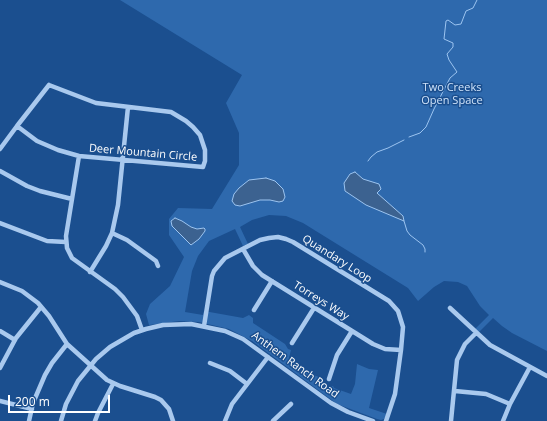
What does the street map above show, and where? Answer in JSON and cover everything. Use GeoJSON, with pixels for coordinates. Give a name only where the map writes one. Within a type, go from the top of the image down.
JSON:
{"type":"FeatureCollection","features":[{"type":"Feature","properties":{"kind":"street","name":"Deer Mountain Circle"},"geometry":{"type":"LineString","coordinates":[[49,85],[96,103],[128,107],[171,112],[186,121],[200,135],[205,150],[205,161],[203,167],[79,156],[58,150],[37,141],[17,126],[49,85]]}},
{"type":"Feature","properties":{"kind":"street"},"geometry":{"type":"LineString","coordinates":[[90,272],[112,233],[118,205],[128,107]]}},
{"type":"Feature","properties":{"kind":"street"},"geometry":{"type":"LineString","coordinates":[[0,149],[17,126]]}},
{"type":"Feature","properties":{"kind":"street"},"geometry":{"type":"LineString","coordinates":[[79,156],[66,236],[67,248],[72,258],[123,297],[137,316],[142,330]]}},
{"type":"Feature","properties":{"kind":"street"},"geometry":{"type":"LineString","coordinates":[[0,170],[27,186],[72,199]]}},
{"type":"Feature","properties":{"kind":"street"},"geometry":{"type":"LineString","coordinates":[[0,223],[47,241],[66,242]]}},
{"type":"Feature","properties":{"kind":"street"},"geometry":{"type":"LineString","coordinates":[[112,233],[127,240],[156,261],[158,266]]}},
{"type":"Feature","properties":{"kind":"street","name":"Quandary Loop"},"geometry":{"type":"LineString","coordinates":[[204,326],[210,283],[214,270],[224,258],[260,240],[278,237],[286,239],[389,302],[398,311],[402,318],[403,326],[401,350],[395,394],[386,421]]}},
{"type":"Feature","properties":{"kind":"street","name":"Torreys Way"},"geometry":{"type":"LineString","coordinates":[[244,249],[257,271],[272,281],[379,347],[401,350]]}},
{"type":"Feature","properties":{"kind":"street"},"geometry":{"type":"LineString","coordinates":[[254,310],[272,281]]}},
{"type":"Feature","properties":{"kind":"street"},"geometry":{"type":"LineString","coordinates":[[0,282],[22,291],[41,307],[49,316],[67,344],[101,375],[113,384],[161,400],[169,409],[173,421]]}},
{"type":"Feature","properties":{"kind":"street"},"geometry":{"type":"LineString","coordinates":[[0,368],[15,340],[41,307]]}},
{"type":"Feature","properties":{"kind":"street"},"geometry":{"type":"LineString","coordinates":[[292,343],[314,308]]}},
{"type":"Feature","properties":{"kind":"street"},"geometry":{"type":"LineString","coordinates":[[450,308],[490,345],[547,376]]}},
{"type":"Feature","properties":{"kind":"street","name":"Anthem Ranch Road"},"geometry":{"type":"LineString","coordinates":[[61,421],[66,404],[78,381],[90,365],[102,353],[119,341],[142,330],[178,324],[204,326],[234,335],[250,343],[331,403],[348,412],[373,421]]}},
{"type":"Feature","properties":{"kind":"street"},"geometry":{"type":"LineString","coordinates":[[0,331],[15,340]]}},
{"type":"Feature","properties":{"kind":"street"},"geometry":{"type":"LineString","coordinates":[[329,379],[337,356],[352,331]]}},
{"type":"Feature","properties":{"kind":"street"},"geometry":{"type":"LineString","coordinates":[[452,421],[456,371],[460,352],[465,344],[476,333]]}},
{"type":"Feature","properties":{"kind":"street"},"geometry":{"type":"LineString","coordinates":[[29,421],[44,375],[67,344]]}},
{"type":"Feature","properties":{"kind":"street"},"geometry":{"type":"LineString","coordinates":[[225,421],[232,404],[268,357]]}},
{"type":"Feature","properties":{"kind":"street"},"geometry":{"type":"LineString","coordinates":[[210,364],[230,371],[248,384]]}},
{"type":"Feature","properties":{"kind":"street"},"geometry":{"type":"LineString","coordinates":[[503,421],[510,404],[530,367]]}},
{"type":"Feature","properties":{"kind":"street"},"geometry":{"type":"LineString","coordinates":[[95,421],[113,384]]}},
{"type":"Feature","properties":{"kind":"street"},"geometry":{"type":"LineString","coordinates":[[455,392],[486,394],[510,404]]}},
{"type":"Feature","properties":{"kind":"street"},"geometry":{"type":"LineString","coordinates":[[0,401],[32,409]]}},
{"type":"Feature","properties":{"kind":"street"},"geometry":{"type":"LineString","coordinates":[[273,421],[291,404]]}},
{"type":"Feature","properties":{"kind":"green space","name":"Two Creeks Open Space"},"geometry":{"type":"Polygon","coordinates":[[[120,0],[547,0],[547,351],[512,333],[493,318],[479,332],[475,329],[489,315],[480,306],[467,286],[458,282],[444,281],[434,287],[418,301],[408,288],[303,223],[286,216],[269,215],[252,220],[240,227],[248,244],[243,246],[235,229],[209,241],[198,256],[192,271],[185,312],[203,315],[204,311],[243,318],[249,315],[253,318],[253,323],[285,344],[288,349],[291,350],[289,358],[304,371],[321,378],[326,387],[333,386],[334,388],[351,394],[355,384],[357,364],[369,369],[378,370],[369,408],[387,414],[384,419],[377,419],[337,404],[252,341],[229,329],[199,322],[179,321],[149,325],[146,314],[150,304],[170,286],[184,257],[169,235],[169,219],[178,208],[212,209],[239,165],[239,133],[226,103],[242,75],[120,0]]]}},
{"type":"Feature","properties":{"kind":"shaded area"},"geometry":{"type":"Polygon","coordinates":[[[355,172],[363,179],[379,184],[381,189],[377,193],[403,216],[404,221],[366,205],[345,191],[344,183],[350,174],[355,172]]]}},
{"type":"Feature","properties":{"kind":"shaded area"},"geometry":{"type":"Polygon","coordinates":[[[266,178],[275,181],[283,189],[285,197],[283,201],[260,200],[240,206],[235,205],[232,201],[234,194],[239,188],[249,180],[266,178]]]}},
{"type":"Feature","properties":{"kind":"shaded area"},"geometry":{"type":"Polygon","coordinates":[[[175,218],[191,227],[197,229],[204,228],[205,231],[199,239],[191,245],[172,226],[171,221],[175,218]]]}},
{"type":"Feature","properties":{"kind":"waterway"},"geometry":{"type":"LineString","coordinates":[[409,137],[420,133],[426,127],[450,78],[457,72],[447,54],[453,47],[453,43],[444,39],[446,21],[448,20],[455,25],[461,24],[466,11],[473,8],[477,0]]}},
{"type":"Feature","properties":{"kind":"waterway"},"geometry":{"type":"LineString","coordinates":[[368,161],[377,152],[404,140]]}},
{"type":"Feature","properties":{"kind":"waterway"},"geometry":{"type":"LineString","coordinates":[[404,221],[407,231],[423,245],[425,252]]}}]}
